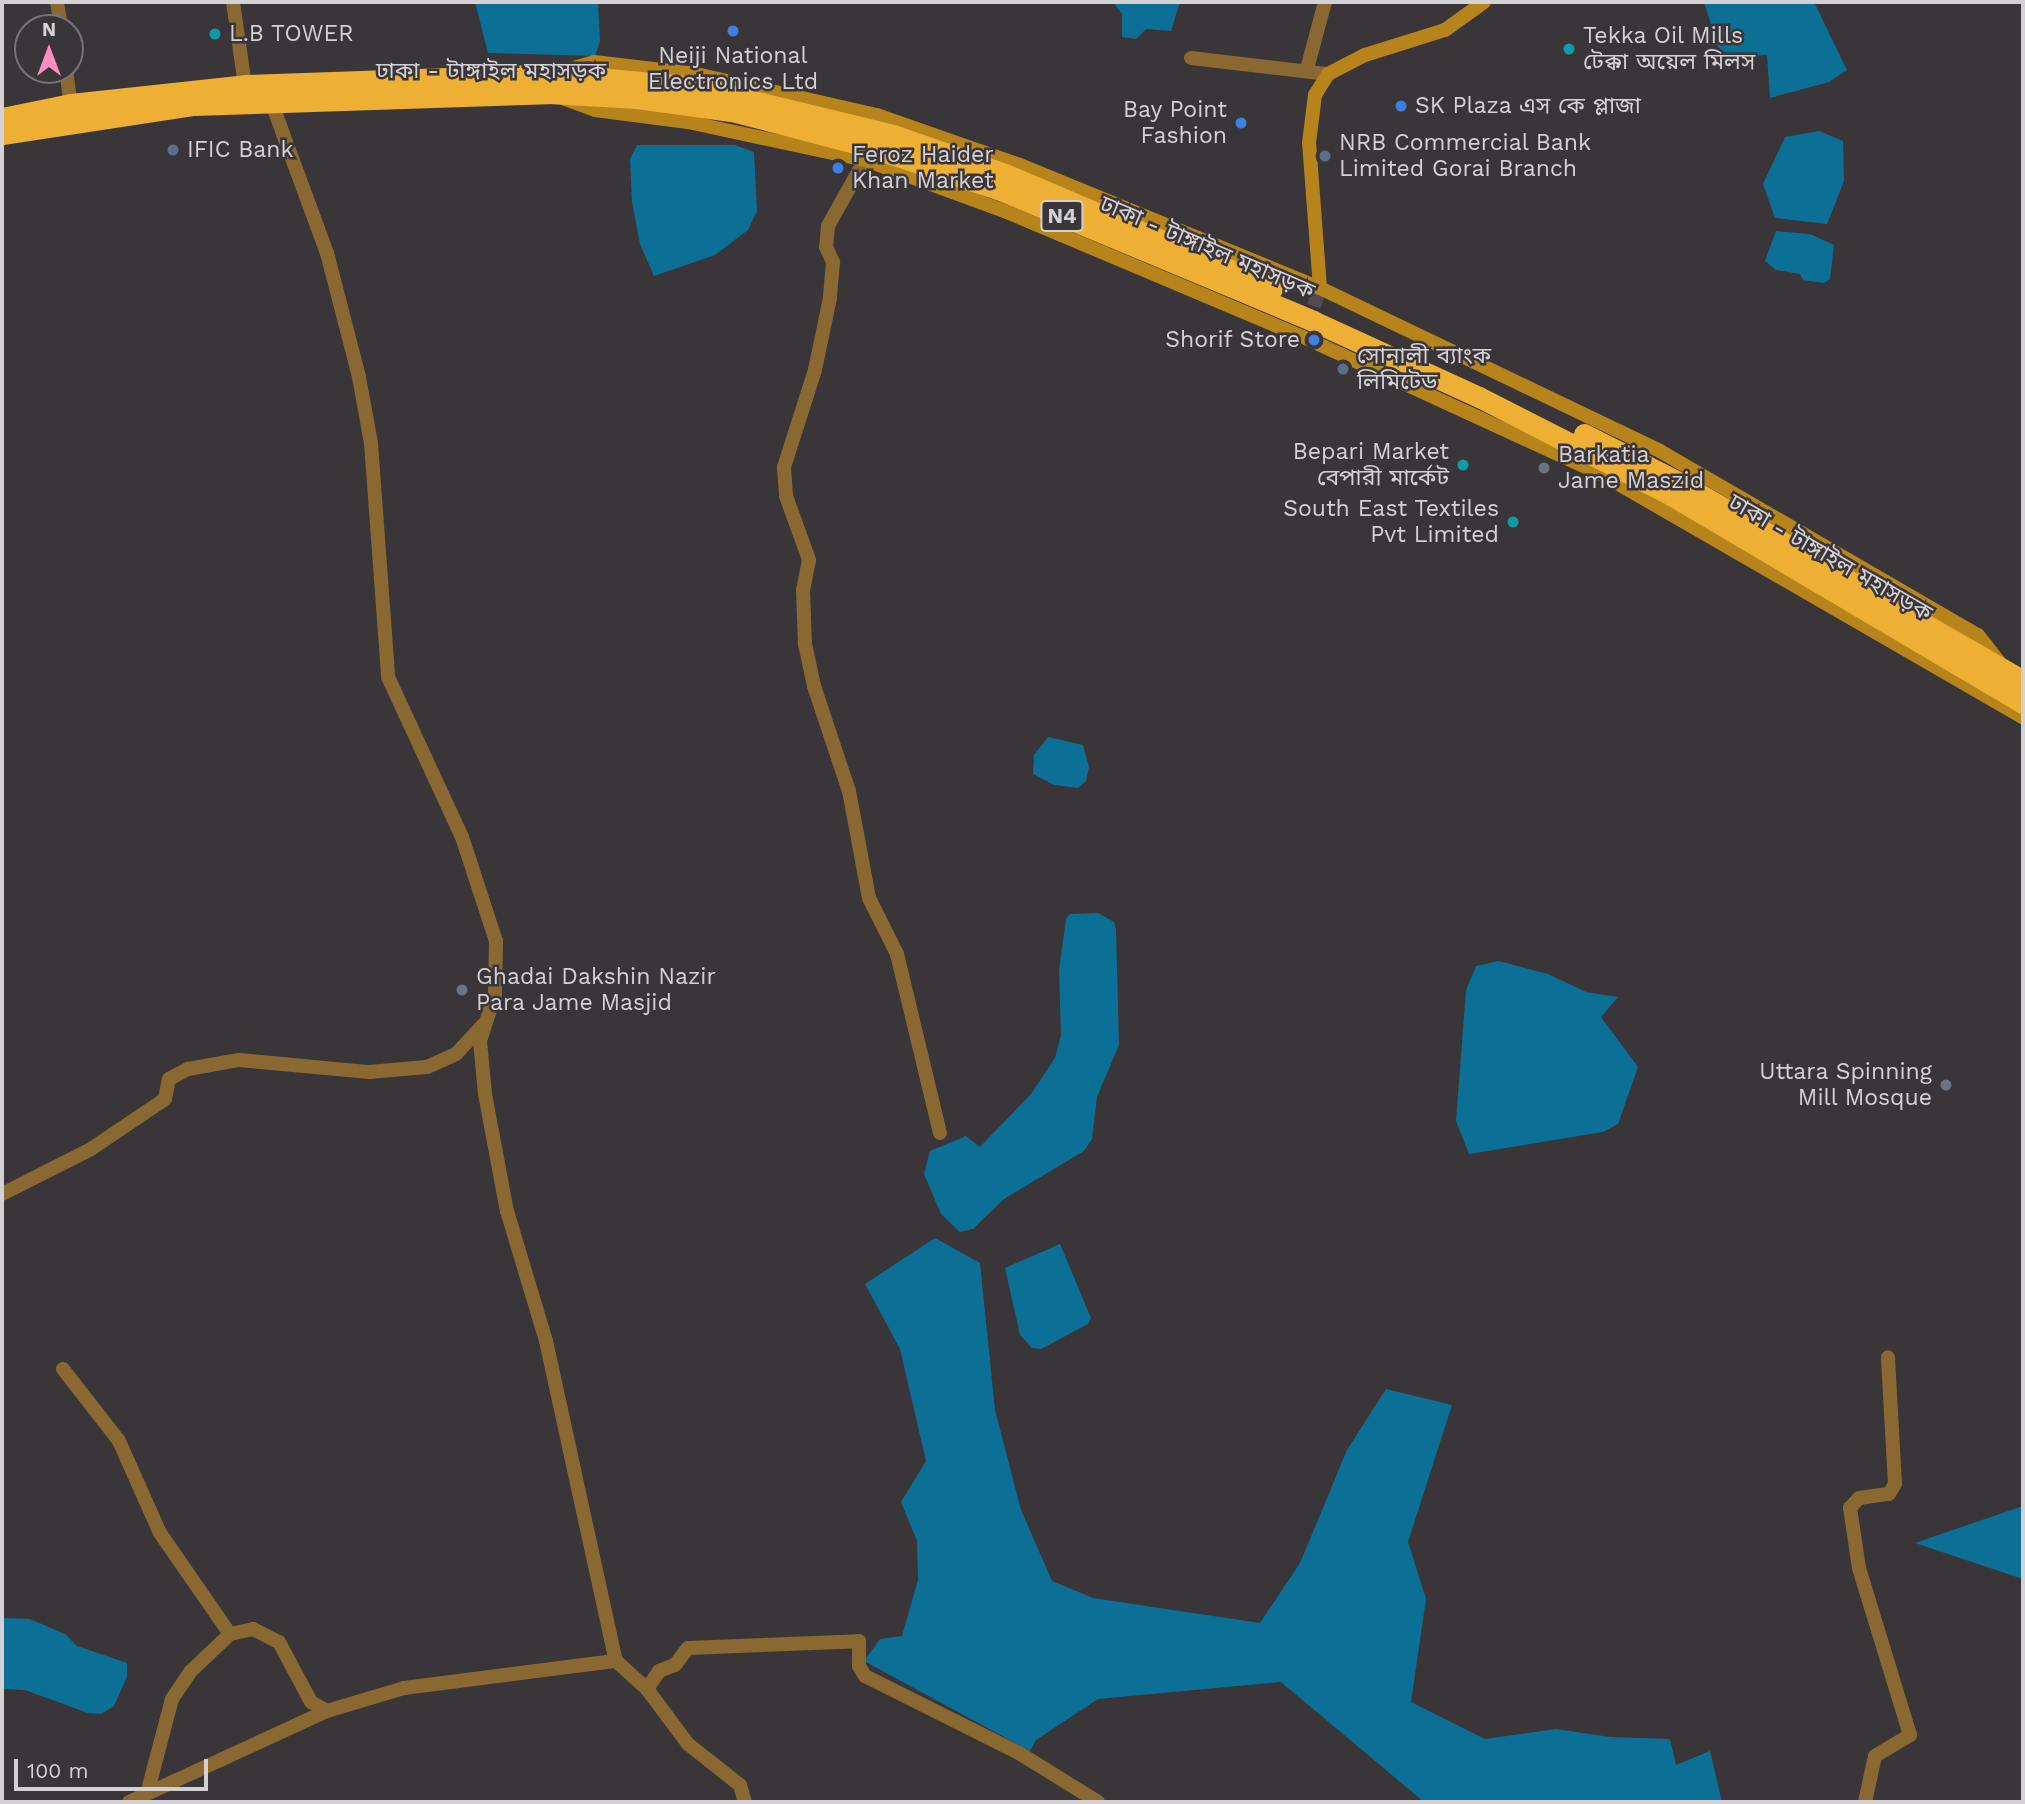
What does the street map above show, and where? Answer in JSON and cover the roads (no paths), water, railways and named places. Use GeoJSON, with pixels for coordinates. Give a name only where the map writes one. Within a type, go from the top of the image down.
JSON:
{"type":"FeatureCollection","features":[{"type":"Feature","properties":{"kind":"highway","name":"ঢাকা - টাঙ্গাইল মহাসড়ক"},"geometry":{"type":"LineString","coordinates":[[2,118],[71,104],[245,85],[638,80],[743,95],[893,135],[1005,174],[1488,386],[1682,484],[2014,676]]}},
{"type":"Feature","properties":{"kind":"highway","name":"ঢাকা - টাঙ্গাইল মহাসড়ক"},"geometry":{"type":"LineString","coordinates":[[2,134],[194,105],[551,83],[736,112],[870,147],[998,189],[1313,321],[1479,397],[1671,495],[1981,685],[2023,703]]}},
{"type":"Feature","properties":{"kind":"main road"},"geometry":{"type":"LineString","coordinates":[[1320,288],[1309,143],[1315,95],[1328,74],[1365,55],[1445,30],[1484,2]]}},
{"type":"Feature","properties":{"kind":"main road"},"geometry":{"type":"LineString","coordinates":[[551,83],[594,62],[696,74],[877,115],[1020,165],[1320,288],[1660,451],[1978,635],[2014,676]]}},
{"type":"Feature","properties":{"kind":"main road"},"geometry":{"type":"LineString","coordinates":[[551,83],[595,110],[688,122],[864,160],[1007,212],[1303,337],[1603,475],[1981,685],[2023,717]]}},
{"type":"Feature","properties":{"kind":"street"},"geometry":{"type":"LineString","coordinates":[[233,2],[245,85]]}},
{"type":"Feature","properties":{"kind":"street"},"geometry":{"type":"LineString","coordinates":[[1307,69],[1325,2]]}},
{"type":"Feature","properties":{"kind":"street"},"geometry":{"type":"LineString","coordinates":[[1191,58],[1307,69],[1328,74]]}},
{"type":"Feature","properties":{"kind":"street"},"geometry":{"type":"LineString","coordinates":[[68,84],[71,104]]}},
{"type":"Feature","properties":{"kind":"street"},"geometry":{"type":"LineString","coordinates":[[271,101],[327,253],[359,377],[371,443],[388,677],[462,837],[496,941],[495,994],[483,1025],[481,1069],[507,1211],[547,1341],[616,1661],[647,1689],[688,1744],[740,1785],[745,1802]]}},
{"type":"Feature","properties":{"kind":"street"},"geometry":{"type":"LineString","coordinates":[[864,160],[843,206],[828,226],[826,247],[833,262],[830,298],[815,370],[785,477],[786,496],[809,560],[803,604],[805,644],[814,686],[849,791],[869,898],[897,954],[940,1133]]}},
{"type":"Feature","properties":{"kind":"street"},"geometry":{"type":"LineString","coordinates":[[2,1194],[92,1149],[166,1099],[169,1079],[188,1069],[239,1060],[369,1072],[427,1067],[456,1054],[483,1025]]}},
{"type":"Feature","properties":{"kind":"street"},"geometry":{"type":"LineString","coordinates":[[1865,1802],[1875,1756],[1910,1735],[1859,1569],[1850,1508],[1858,1498],[1889,1494],[1895,1484],[1888,1357]]}},
{"type":"Feature","properties":{"kind":"street"},"geometry":{"type":"LineString","coordinates":[[63,1369],[119,1441],[160,1533],[230,1634]]}},
{"type":"Feature","properties":{"kind":"street"},"geometry":{"type":"LineString","coordinates":[[147,1794],[172,1699],[190,1672],[230,1634],[253,1629],[279,1642],[312,1702],[327,1712]]}},
{"type":"Feature","properties":{"kind":"street"},"geometry":{"type":"LineString","coordinates":[[647,1689],[659,1671],[675,1665],[688,1648],[857,1641],[859,1666],[865,1676],[1019,1753],[1098,1802]]}},
{"type":"Feature","properties":{"kind":"street"},"geometry":{"type":"LineString","coordinates":[[129,1802],[327,1712],[404,1688],[616,1661]]}},
{"type":"Feature","properties":{"kind":"water"},"geometry":{"type":"Polygon","coordinates":[[[475,2],[598,2],[600,41],[595,56],[488,53],[475,2]]]}},
{"type":"Feature","properties":{"kind":"water"},"geometry":{"type":"Polygon","coordinates":[[[1113,2],[1180,2],[1171,31],[1146,29],[1136,39],[1122,37],[1122,14],[1113,2]]]}},
{"type":"Feature","properties":{"kind":"water"},"geometry":{"type":"Polygon","coordinates":[[[1704,2],[1814,2],[1847,70],[1829,82],[1770,98],[1767,55],[1721,57],[1704,2]]]}},
{"type":"Feature","properties":{"kind":"water"},"geometry":{"type":"Polygon","coordinates":[[[1819,131],[1843,141],[1844,181],[1827,224],[1775,218],[1763,184],[1785,137],[1819,131]]]}},
{"type":"Feature","properties":{"kind":"water"},"geometry":{"type":"Polygon","coordinates":[[[637,145],[735,145],[754,152],[757,211],[748,230],[715,255],[654,276],[640,244],[632,202],[630,159],[637,145]]]}},
{"type":"Feature","properties":{"kind":"water"},"geometry":{"type":"Polygon","coordinates":[[[1776,231],[1810,234],[1834,245],[1830,279],[1824,283],[1803,280],[1800,274],[1776,270],[1765,261],[1776,231]]]}},
{"type":"Feature","properties":{"kind":"water"},"geometry":{"type":"Polygon","coordinates":[[[1048,737],[1083,745],[1089,767],[1086,781],[1078,788],[1054,785],[1033,774],[1034,755],[1048,737]]]}},
{"type":"Feature","properties":{"kind":"water"},"geometry":{"type":"Polygon","coordinates":[[[1098,913],[1114,922],[1116,929],[1119,1045],[1097,1097],[1092,1139],[1084,1151],[1004,1199],[973,1229],[960,1232],[941,1214],[924,1174],[930,1151],[966,1136],[980,1147],[1031,1094],[1055,1058],[1061,1035],[1059,970],[1066,919],[1070,914],[1098,913]]]}},
{"type":"Feature","properties":{"kind":"water"},"geometry":{"type":"Polygon","coordinates":[[[1499,961],[1548,974],[1586,992],[1618,997],[1601,1017],[1638,1067],[1618,1124],[1603,1132],[1469,1154],[1456,1121],[1466,990],[1476,966],[1499,961]]]}},
{"type":"Feature","properties":{"kind":"water"},"geometry":{"type":"Polygon","coordinates":[[[935,1238],[980,1263],[995,1410],[1021,1510],[1052,1581],[1093,1598],[1260,1623],[1300,1563],[1347,1450],[1386,1389],[1452,1405],[1408,1542],[1426,1599],[1411,1702],[1485,1739],[1556,1729],[1610,1737],[1670,1739],[1676,1765],[1710,1751],[1722,1802],[1424,1802],[1281,1682],[1098,1699],[1036,1740],[1030,1751],[864,1661],[880,1639],[902,1636],[918,1580],[917,1541],[901,1502],[926,1461],[900,1349],[865,1284],[935,1238]]]}},
{"type":"Feature","properties":{"kind":"water"},"geometry":{"type":"Polygon","coordinates":[[[1060,1244],[1091,1318],[1088,1324],[1041,1349],[1032,1348],[1020,1335],[1005,1268],[1060,1244]]]}},
{"type":"Feature","properties":{"kind":"water"},"geometry":{"type":"Polygon","coordinates":[[[2023,1506],[2023,1579],[1915,1543],[2023,1506]]]}},
{"type":"Feature","properties":{"kind":"water"},"geometry":{"type":"Polygon","coordinates":[[[2,1618],[30,1619],[65,1634],[77,1646],[127,1663],[127,1677],[114,1706],[101,1714],[88,1713],[25,1690],[2,1689],[2,1618]]]}},
{"type":"Feature","properties":{"kind":"tunnel"},"geometry":{"type":"LineString","coordinates":[[1307,326],[1320,288]]}},
{"type":"Feature","properties":{"kind":"place","name":"Neiji National Electronics Ltd"},"geometry":{"type":"Point","coordinates":[733,31]}},
{"type":"Feature","properties":{"kind":"place","name":"L.B TOWER"},"geometry":{"type":"Point","coordinates":[215,34]}},
{"type":"Feature","properties":{"kind":"place","name":"Tekka Oil Mills টেক্কা অয়েল মিলস"},"geometry":{"type":"Point","coordinates":[1569,49]}},
{"type":"Feature","properties":{"kind":"place","name":"SK Plaza এস কে প্লাজা"},"geometry":{"type":"Point","coordinates":[1401,106]}},
{"type":"Feature","properties":{"kind":"place","name":"Bay Point Fashion"},"geometry":{"type":"Point","coordinates":[1241,123]}},
{"type":"Feature","properties":{"kind":"place","name":"IFIC Bank"},"geometry":{"type":"Point","coordinates":[173,150]}},
{"type":"Feature","properties":{"kind":"place","name":"NRB Commercial Bank Limited Gorai Branch"},"geometry":{"type":"Point","coordinates":[1325,156]}},
{"type":"Feature","properties":{"kind":"place","name":"Feroz Haider Khan Market"},"geometry":{"type":"Point","coordinates":[838,168]}},
{"type":"Feature","properties":{"kind":"place","name":"Shorif Store"},"geometry":{"type":"Point","coordinates":[1314,340]}},
{"type":"Feature","properties":{"kind":"place","name":"সোনালী ব্যাংক লিমিটেড"},"geometry":{"type":"Point","coordinates":[1343,369]}},
{"type":"Feature","properties":{"kind":"place","name":"Bepari Market বেপারী মার্কেট"},"geometry":{"type":"Point","coordinates":[1463,465]}},
{"type":"Feature","properties":{"kind":"place","name":"Barkatia Jame Maszid"},"geometry":{"type":"Point","coordinates":[1544,468]}},
{"type":"Feature","properties":{"kind":"place","name":"South East Textiles Pvt Limited"},"geometry":{"type":"Point","coordinates":[1513,522]}},
{"type":"Feature","properties":{"kind":"place","name":"Ghadai Dakshin Nazir Para Jame Masjid"},"geometry":{"type":"Point","coordinates":[462,990]}},
{"type":"Feature","properties":{"kind":"place","name":"Uttara Spinning Mill Mosque"},"geometry":{"type":"Point","coordinates":[1946,1085]}}]}
